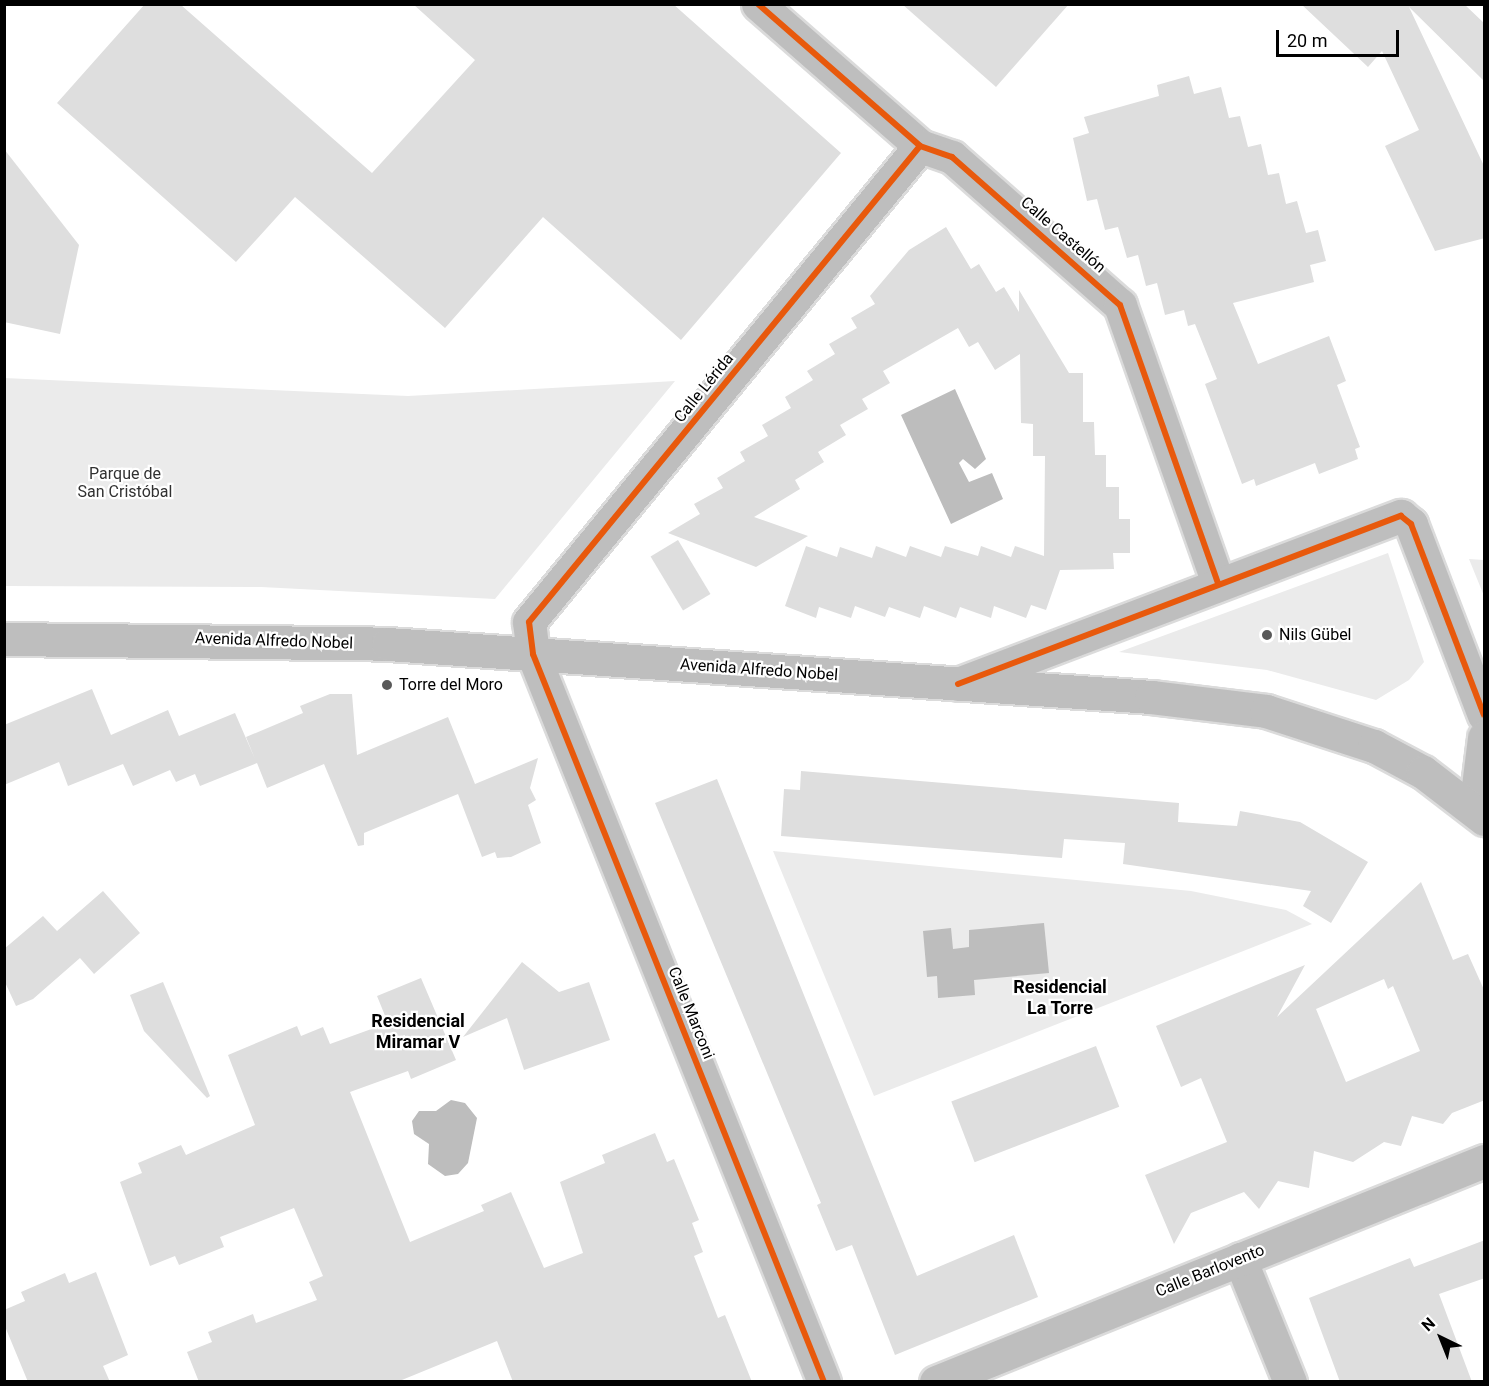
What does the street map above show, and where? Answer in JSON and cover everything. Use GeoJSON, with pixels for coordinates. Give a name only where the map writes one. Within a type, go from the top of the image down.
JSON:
{"type":"FeatureCollection","features":[{"type":"Feature","properties":{"kind":"street","name":"Calle Castellón"},"geometry":{"type":"LineString","coordinates":[[758,4],[920,146],[952,157],[1120,305],[1218,583]]}},
{"type":"Feature","properties":{"kind":"street","name":"Calle Lérida"},"geometry":{"type":"LineString","coordinates":[[533,654],[529,622],[920,146]]}},
{"type":"Feature","properties":{"kind":"street"},"geometry":{"type":"LineString","coordinates":[[958,684],[1218,583],[1401,516],[1411,524],[1485,715]]}},
{"type":"Feature","properties":{"kind":"street","name":"Avenida Alfredo Nobel"},"geometry":{"type":"LineString","coordinates":[[4,639],[187,638],[533,654],[958,684],[1266,711],[1374,746],[1480,814]]}},
{"type":"Feature","properties":{"kind":"street","name":"Calle Marconi"},"geometry":{"type":"LineString","coordinates":[[533,654],[824,1382]]}},
{"type":"Feature","properties":{"kind":"street"},"geometry":{"type":"LineString","coordinates":[[1480,814],[1485,738]]}},
{"type":"Feature","properties":{"kind":"street","name":"Calle Barlovento"},"geometry":{"type":"LineString","coordinates":[[936,1382],[1485,1161]]}},
{"type":"Feature","properties":{"kind":"street"},"geometry":{"type":"LineString","coordinates":[[1240,1259],[1290,1382]]}},
{"type":"Feature","properties":{"kind":"green space","name":"Parque de San Cristóbal"},"geometry":{"type":"Polygon","coordinates":[[[4,378],[408,396],[675,381],[495,599],[261,587],[5,586],[4,378]]]}},
{"type":"Feature","properties":{"kind":"green space"},"geometry":{"type":"Polygon","coordinates":[[[1388,553],[1424,662],[1409,680],[1376,700],[1267,670],[1119,652],[1388,553]]]}},
{"type":"Feature","properties":{"kind":"green space"},"geometry":{"type":"Polygon","coordinates":[[[1469,559],[1484,560],[1484,596],[1469,559]]]}},
{"type":"Feature","properties":{"kind":"green space"},"geometry":{"type":"Polygon","coordinates":[[[773,851],[1191,891],[1286,910],[1312,924],[874,1096],[773,851]]]}},
{"type":"Feature","properties":{"kind":"shaded area"},"geometry":{"type":"Polygon","coordinates":[[[955,389],[986,459],[975,469],[963,459],[959,463],[969,482],[992,473],[1003,499],[951,524],[901,415],[955,389]]]}},
{"type":"Feature","properties":{"kind":"shaded area"},"geometry":{"type":"Polygon","coordinates":[[[1044,923],[1049,973],[974,980],[975,995],[938,998],[937,976],[927,977],[923,931],[951,928],[953,949],[969,947],[969,930],[1044,923]]]}},
{"type":"Feature","properties":{"kind":"shaded area"},"geometry":{"type":"Polygon","coordinates":[[[451,1100],[465,1103],[477,1118],[468,1163],[458,1174],[445,1176],[428,1164],[429,1144],[414,1134],[412,1121],[419,1111],[436,1111],[451,1100]]]}},
{"type":"Feature","properties":{"kind":"building"},"geometry":{"type":"Polygon","coordinates":[[[145,4],[181,5],[372,173],[475,60],[413,4],[673,4],[841,153],[681,340],[543,217],[445,328],[295,197],[236,262],[57,103],[145,4]]]}},
{"type":"Feature","properties":{"kind":"building"},"geometry":{"type":"Polygon","coordinates":[[[902,4],[1069,4],[996,87],[902,4]]]}},
{"type":"Feature","properties":{"kind":"building"},"geometry":{"type":"Polygon","coordinates":[[[1301,4],[1464,4],[1485,24],[1485,82],[1409,7],[1485,168],[1485,238],[1435,251],[1385,146],[1419,130],[1382,51],[1368,67],[1301,4]]]}},
{"type":"Feature","properties":{"kind":"building"},"geometry":{"type":"Polygon","coordinates":[[[1189,76],[1194,94],[1221,87],[1229,118],[1240,116],[1248,147],[1261,144],[1268,175],[1279,173],[1286,204],[1297,201],[1306,233],[1318,230],[1326,261],[1310,265],[1314,282],[1233,303],[1258,364],[1329,336],[1346,381],[1337,385],[1360,447],[1355,449],[1358,459],[1319,474],[1315,463],[1256,486],[1254,479],[1242,484],[1205,384],[1217,379],[1195,324],[1188,326],[1184,310],[1165,315],[1157,283],[1146,286],[1138,255],[1127,258],[1118,227],[1105,230],[1097,199],[1087,201],[1073,138],[1089,133],[1084,117],[1159,96],[1157,85],[1189,76]]]}},
{"type":"Feature","properties":{"kind":"building"},"geometry":{"type":"Polygon","coordinates":[[[4,149],[79,245],[60,334],[4,322],[4,149]]]}},
{"type":"Feature","properties":{"kind":"building"},"geometry":{"type":"Polygon","coordinates":[[[946,227],[971,269],[979,264],[996,292],[1004,287],[1019,312],[1019,290],[1069,373],[1083,373],[1083,422],[1094,422],[1095,455],[1106,455],[1106,487],[1119,487],[1119,519],[1130,519],[1130,553],[1113,553],[1114,569],[1060,570],[1046,610],[1031,605],[1026,618],[994,606],[991,618],[960,607],[956,618],[924,606],[920,618],[889,607],[885,617],[855,606],[851,618],[819,607],[816,618],[785,606],[806,546],[837,557],[840,547],[872,558],[876,546],[906,557],[910,546],[941,557],[945,546],[978,556],[981,546],[1011,557],[1015,546],[1044,556],[1045,456],[1033,456],[1033,424],[1021,423],[1020,354],[995,370],[978,342],[969,347],[958,328],[883,371],[890,383],[862,399],[868,409],[840,425],[846,435],[818,452],[824,462],[795,480],[800,489],[754,517],[808,536],[756,567],[668,533],[700,514],[694,504],[723,488],[717,478],[745,461],[740,452],[768,436],[762,425],[791,408],[785,397],[813,380],[807,371],[835,354],[829,344],[857,328],[851,318],[875,304],[870,296],[909,250],[946,227]]]}},
{"type":"Feature","properties":{"kind":"building"},"geometry":{"type":"Polygon","coordinates":[[[678,540],[710,594],[683,610],[651,556],[678,540]]]}},
{"type":"Feature","properties":{"kind":"building"},"geometry":{"type":"Polygon","coordinates":[[[92,689],[111,735],[168,710],[179,736],[235,713],[255,759],[246,737],[303,713],[300,706],[330,694],[352,694],[357,755],[448,717],[475,784],[538,758],[530,788],[536,800],[528,805],[541,843],[511,857],[497,858],[495,852],[482,857],[458,794],[364,833],[364,845],[358,846],[324,764],[267,788],[257,763],[200,786],[195,774],[176,782],[170,770],[133,786],[123,764],[68,786],[59,762],[4,785],[4,725],[92,689]]]}},
{"type":"Feature","properties":{"kind":"building"},"geometry":{"type":"Polygon","coordinates":[[[801,771],[1179,803],[1178,822],[1237,826],[1240,811],[1300,822],[1368,862],[1331,923],[1303,906],[1311,891],[1123,864],[1125,843],[1064,839],[1062,858],[781,836],[784,789],[800,790],[801,771]]]}},
{"type":"Feature","properties":{"kind":"building"},"geometry":{"type":"Polygon","coordinates":[[[717,779],[917,1276],[1014,1235],[1038,1297],[895,1355],[852,1245],[836,1251],[817,1205],[821,1203],[655,803],[717,779]]]}},
{"type":"Feature","properties":{"kind":"building"},"geometry":{"type":"Polygon","coordinates":[[[1421,882],[1453,960],[1468,954],[1485,992],[1485,1100],[1452,1113],[1443,1124],[1412,1116],[1401,1146],[1384,1142],[1353,1162],[1314,1151],[1309,1188],[1278,1181],[1259,1209],[1244,1192],[1191,1213],[1174,1244],[1145,1175],[1227,1142],[1201,1078],[1181,1087],[1156,1026],[1305,965],[1277,1017],[1421,882]],[[1384,979],[1316,1009],[1346,1082],[1420,1051],[1393,986],[1388,989],[1384,979]]]}},
{"type":"Feature","properties":{"kind":"building"},"geometry":{"type":"Polygon","coordinates":[[[103,891],[140,933],[94,974],[80,958],[33,999],[16,1006],[4,980],[4,949],[43,916],[57,931],[103,891]]]}},
{"type":"Feature","properties":{"kind":"building"},"geometry":{"type":"Polygon","coordinates":[[[522,962],[559,992],[589,982],[610,1040],[524,1070],[507,1018],[463,1037],[522,962]]]}},
{"type":"Feature","properties":{"kind":"building"},"geometry":{"type":"Polygon","coordinates":[[[421,978],[456,1060],[411,1079],[408,1071],[350,1092],[410,1242],[484,1211],[481,1205],[511,1192],[544,1268],[583,1253],[560,1182],[605,1163],[602,1155],[655,1133],[667,1162],[674,1159],[699,1220],[692,1223],[703,1252],[694,1256],[718,1318],[725,1315],[752,1382],[513,1382],[497,1341],[397,1382],[199,1382],[187,1352],[212,1342],[208,1332],[253,1314],[256,1323],[317,1300],[309,1282],[323,1276],[294,1208],[220,1237],[224,1247],[179,1265],[175,1256],[150,1266],[120,1182],[142,1173],[138,1163],[181,1145],[186,1155],[255,1125],[228,1055],[297,1026],[301,1036],[323,1027],[330,1044],[388,1023],[377,996],[421,978]]]}},
{"type":"Feature","properties":{"kind":"building"},"geometry":{"type":"Polygon","coordinates":[[[163,982],[210,1096],[207,1098],[144,1031],[130,995],[163,982]]]}},
{"type":"Feature","properties":{"kind":"building"},"geometry":{"type":"Polygon","coordinates":[[[1096,1046],[1119,1107],[975,1162],[951,1102],[1096,1046]]]}},
{"type":"Feature","properties":{"kind":"building"},"geometry":{"type":"Polygon","coordinates":[[[1485,1240],[1485,1278],[1439,1294],[1472,1382],[1340,1382],[1309,1298],[1410,1258],[1414,1267],[1485,1240]]]}},
{"type":"Feature","properties":{"kind":"building"},"geometry":{"type":"Polygon","coordinates":[[[96,1272],[128,1355],[103,1366],[110,1382],[28,1382],[4,1324],[4,1310],[25,1301],[21,1292],[65,1273],[69,1283],[96,1272]]]}},
{"type":"Feature","properties":{"kind":"cycle path"},"geometry":{"type":"LineString","coordinates":[[758,4],[920,146],[952,157],[1120,305],[1218,583]]}},
{"type":"Feature","properties":{"kind":"cycle path"},"geometry":{"type":"LineString","coordinates":[[824,1382],[533,654],[529,622],[920,146]]}},
{"type":"Feature","properties":{"kind":"cycle path"},"geometry":{"type":"LineString","coordinates":[[958,684],[1401,516],[1411,524],[1484,715]]}},
{"type":"Feature","properties":{"kind":"place","name":"Nils Gübel"},"geometry":{"type":"Point","coordinates":[1267,635]}},
{"type":"Feature","properties":{"kind":"place","name":"Torre del Moro"},"geometry":{"type":"Point","coordinates":[387,685]}},
{"type":"Feature","properties":{"kind":"district","name":"Residencial La Torre"},"geometry":{"type":"Point","coordinates":[1060,998]}},
{"type":"Feature","properties":{"kind":"district","name":"Residencial Miramar V"},"geometry":{"type":"Point","coordinates":[418,1032]}}]}
